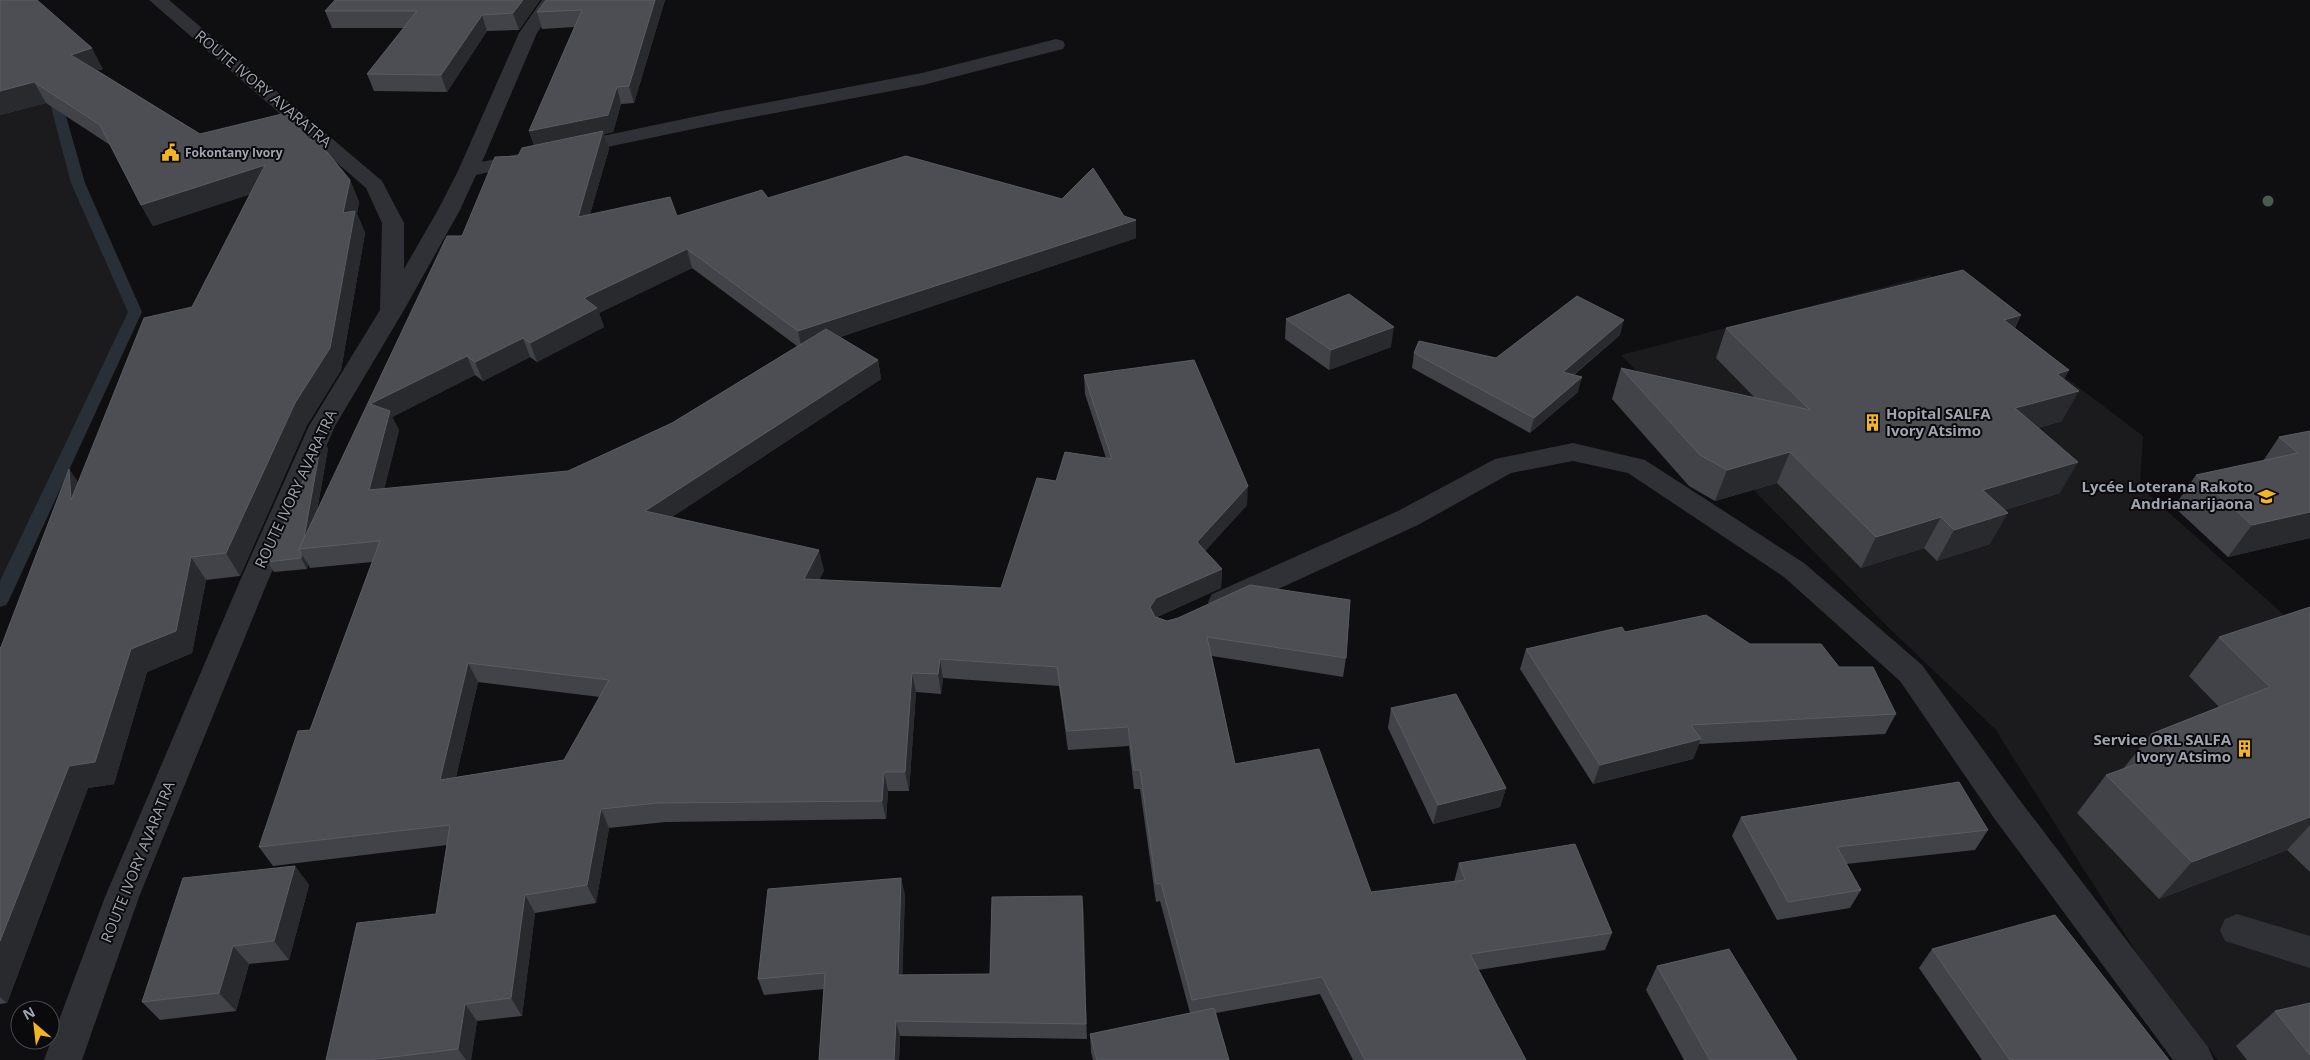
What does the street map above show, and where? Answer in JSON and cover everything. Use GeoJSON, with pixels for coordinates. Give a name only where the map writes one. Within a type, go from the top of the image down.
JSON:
{"type":"FeatureCollection","features":[{"type":"Feature","properties":{"kind":"street","name":"ROUTE IVORY AVARATRA"},"geometry":{"type":"LineString","coordinates":[[63,1060],[122,897],[253,583],[322,426],[392,310],[393,223],[375,185],[158,0]]}},
{"type":"Feature","properties":{"kind":"street"},"geometry":{"type":"LineString","coordinates":[[392,310],[468,171],[528,33],[551,0]]}},
{"type":"Feature","properties":{"kind":"street"},"geometry":{"type":"LineString","coordinates":[[468,171],[717,118],[923,79],[1056,45]]}},
{"type":"Feature","properties":{"kind":"street"},"geometry":{"type":"LineString","coordinates":[[1202,611],[1408,518],[1504,465],[1574,452],[1636,466],[1794,570],[1911,673],[2006,808],[2196,1060]]}},
{"type":"Feature","properties":{"kind":"street"},"geometry":{"type":"LineString","coordinates":[[2238,930],[2310,952]]}},
{"type":"Feature","properties":{"kind":"shaded area"},"geometry":{"type":"Polygon","coordinates":[[[0,6],[38,35],[78,183],[135,312],[0,600],[0,6]]]}},
{"type":"Feature","properties":{"kind":"shaded area"},"geometry":{"type":"Polygon","coordinates":[[[1930,275],[2143,436],[2140,487],[2310,638],[2310,1060],[2218,1060],[2140,958],[1995,729],[1887,626],[1621,355],[1930,275]]]}},
{"type":"Feature","properties":{"kind":"building"},"geometry":{"type":"Polygon","coordinates":[[[0,0],[37,0],[92,48],[71,55],[200,134],[286,113],[310,140],[314,136],[350,180],[343,213],[355,211],[330,348],[295,403],[226,553],[191,557],[176,631],[131,649],[95,762],[69,766],[0,941],[0,648],[69,469],[71,500],[144,318],[192,307],[265,165],[141,205],[100,125],[34,82],[0,91],[0,0]]]}},
{"type":"Feature","properties":{"kind":"building"},"geometry":{"type":"Polygon","coordinates":[[[335,0],[523,0],[513,13],[482,15],[441,75],[367,74],[417,11],[325,11],[335,0]]]}},
{"type":"Feature","properties":{"kind":"building"},"geometry":{"type":"Polygon","coordinates":[[[546,0],[655,0],[629,86],[617,87],[608,115],[529,131],[582,10],[537,12],[546,0]]]}},
{"type":"Feature","properties":{"kind":"building"},"geometry":{"type":"Polygon","coordinates":[[[603,131],[578,217],[670,197],[677,216],[762,190],[768,198],[906,156],[1062,199],[1093,168],[1124,216],[1136,220],[798,331],[687,249],[584,298],[597,308],[530,343],[523,338],[475,362],[467,356],[370,404],[390,411],[369,490],[568,471],[672,423],[826,329],[878,360],[645,511],[819,550],[804,579],[1001,588],[1037,478],[1056,481],[1065,452],[1112,459],[1084,375],[1194,360],[1248,486],[1197,542],[1222,569],[1156,598],[1150,607],[1155,617],[1167,621],[1178,618],[1250,585],[1350,600],[1346,658],[1207,637],[1235,764],[1319,749],[1371,892],[1465,880],[1459,863],[1575,844],[1612,933],[1470,954],[1526,1060],[1365,1060],[1322,977],[1192,1000],[1161,883],[1156,884],[1140,770],[1134,770],[1128,727],[1067,731],[1057,667],[940,659],[938,674],[912,673],[905,772],[884,772],[882,801],[657,803],[601,809],[587,885],[525,895],[511,998],[465,1004],[458,1049],[369,1060],[326,1060],[357,923],[436,914],[450,825],[259,847],[298,731],[310,730],[380,541],[299,549],[447,236],[462,236],[495,157],[518,156],[522,148],[603,131]],[[468,663],[440,780],[564,760],[609,680],[468,663]]]}},
{"type":"Feature","properties":{"kind":"building"},"geometry":{"type":"Polygon","coordinates":[[[1963,270],[2021,315],[2004,320],[2069,370],[2057,374],[2079,391],[2015,408],[2078,462],[1983,490],[2008,513],[1954,530],[1941,517],[1876,537],[1790,452],[1727,470],[1700,455],[1621,368],[1810,410],[1726,328],[1963,270]]]}},
{"type":"Feature","properties":{"kind":"building"},"geometry":{"type":"Polygon","coordinates":[[[1349,294],[1394,327],[1331,350],[1286,319],[1349,294]]]}},
{"type":"Feature","properties":{"kind":"building"},"geometry":{"type":"Polygon","coordinates":[[[1577,296],[1624,320],[1563,372],[1582,377],[1534,418],[1414,353],[1419,341],[1496,358],[1577,296]]]}},
{"type":"Feature","properties":{"kind":"building"},"geometry":{"type":"Polygon","coordinates":[[[2310,431],[2310,512],[2252,525],[2196,475],[2298,453],[2279,437],[2310,431]]]}},
{"type":"Feature","properties":{"kind":"building"},"geometry":{"type":"Polygon","coordinates":[[[322,437],[304,538],[299,549],[301,558],[267,562],[322,437]]]}},
{"type":"Feature","properties":{"kind":"building","name":"Service ORL SALFA Ivory Atsimo"},"geometry":{"type":"Polygon","coordinates":[[[2310,607],[2310,817],[2192,862],[2106,775],[2170,752],[2151,734],[2270,687],[2219,637],[2310,607]]]}},
{"type":"Feature","properties":{"kind":"building"},"geometry":{"type":"Polygon","coordinates":[[[1706,615],[1750,644],[1821,644],[1839,667],[1873,667],[1896,714],[1691,725],[1701,739],[1600,765],[1526,649],[1622,627],[1625,632],[1706,615]]]}},
{"type":"Feature","properties":{"kind":"building"},"geometry":{"type":"Polygon","coordinates":[[[1456,694],[1506,788],[1438,805],[1391,708],[1456,694]]]}},
{"type":"Feature","properties":{"kind":"building"},"geometry":{"type":"Polygon","coordinates":[[[1959,782],[1988,830],[1837,847],[1861,890],[1788,902],[1741,817],[1959,782]]]}},
{"type":"Feature","properties":{"kind":"building"},"geometry":{"type":"Polygon","coordinates":[[[295,866],[274,941],[233,946],[219,993],[142,1002],[183,878],[295,866]]]}},
{"type":"Feature","properties":{"kind":"building"},"geometry":{"type":"Polygon","coordinates":[[[901,878],[898,975],[990,974],[992,897],[1082,896],[1086,1024],[896,1021],[894,1060],[819,1060],[825,973],[758,979],[768,889],[901,878]]]}},
{"type":"Feature","properties":{"kind":"building"},"geometry":{"type":"Polygon","coordinates":[[[2055,915],[2169,1060],[2010,1060],[1932,949],[2055,915]]]}},
{"type":"Feature","properties":{"kind":"building"},"geometry":{"type":"Polygon","coordinates":[[[1729,949],[1797,1060],[1710,1060],[1657,966],[1729,949]]]}},
{"type":"Feature","properties":{"kind":"building"},"geometry":{"type":"Polygon","coordinates":[[[2310,1003],[2310,1055],[2275,1011],[2310,1003]]]}},
{"type":"Feature","properties":{"kind":"building"},"geometry":{"type":"Polygon","coordinates":[[[1214,1008],[1229,1060],[1097,1060],[1090,1034],[1214,1008]]]}},
{"type":"Feature","properties":{"kind":"waterway"},"geometry":{"type":"LineString","coordinates":[[0,600],[135,312],[78,183],[52,88]]}},
{"type":"Feature","properties":{"kind":"place","name":"Fokontany Ivory"},"geometry":{"type":"Point","coordinates":[171,153]}},
{"type":"Feature","properties":{"kind":"place","name":"Hopital SALFA Ivory Atsimo"},"geometry":{"type":"Point","coordinates":[1872,423]}},
{"type":"Feature","properties":{"kind":"place","name":"Lycée Loterana Rakoto Andrianarijaona"},"geometry":{"type":"Point","coordinates":[2267,496]}},
{"type":"Feature","properties":{"kind":"place","name":"Service ORL SALFA Ivory Atsimo"},"geometry":{"type":"Point","coordinates":[2245,749]}}]}
